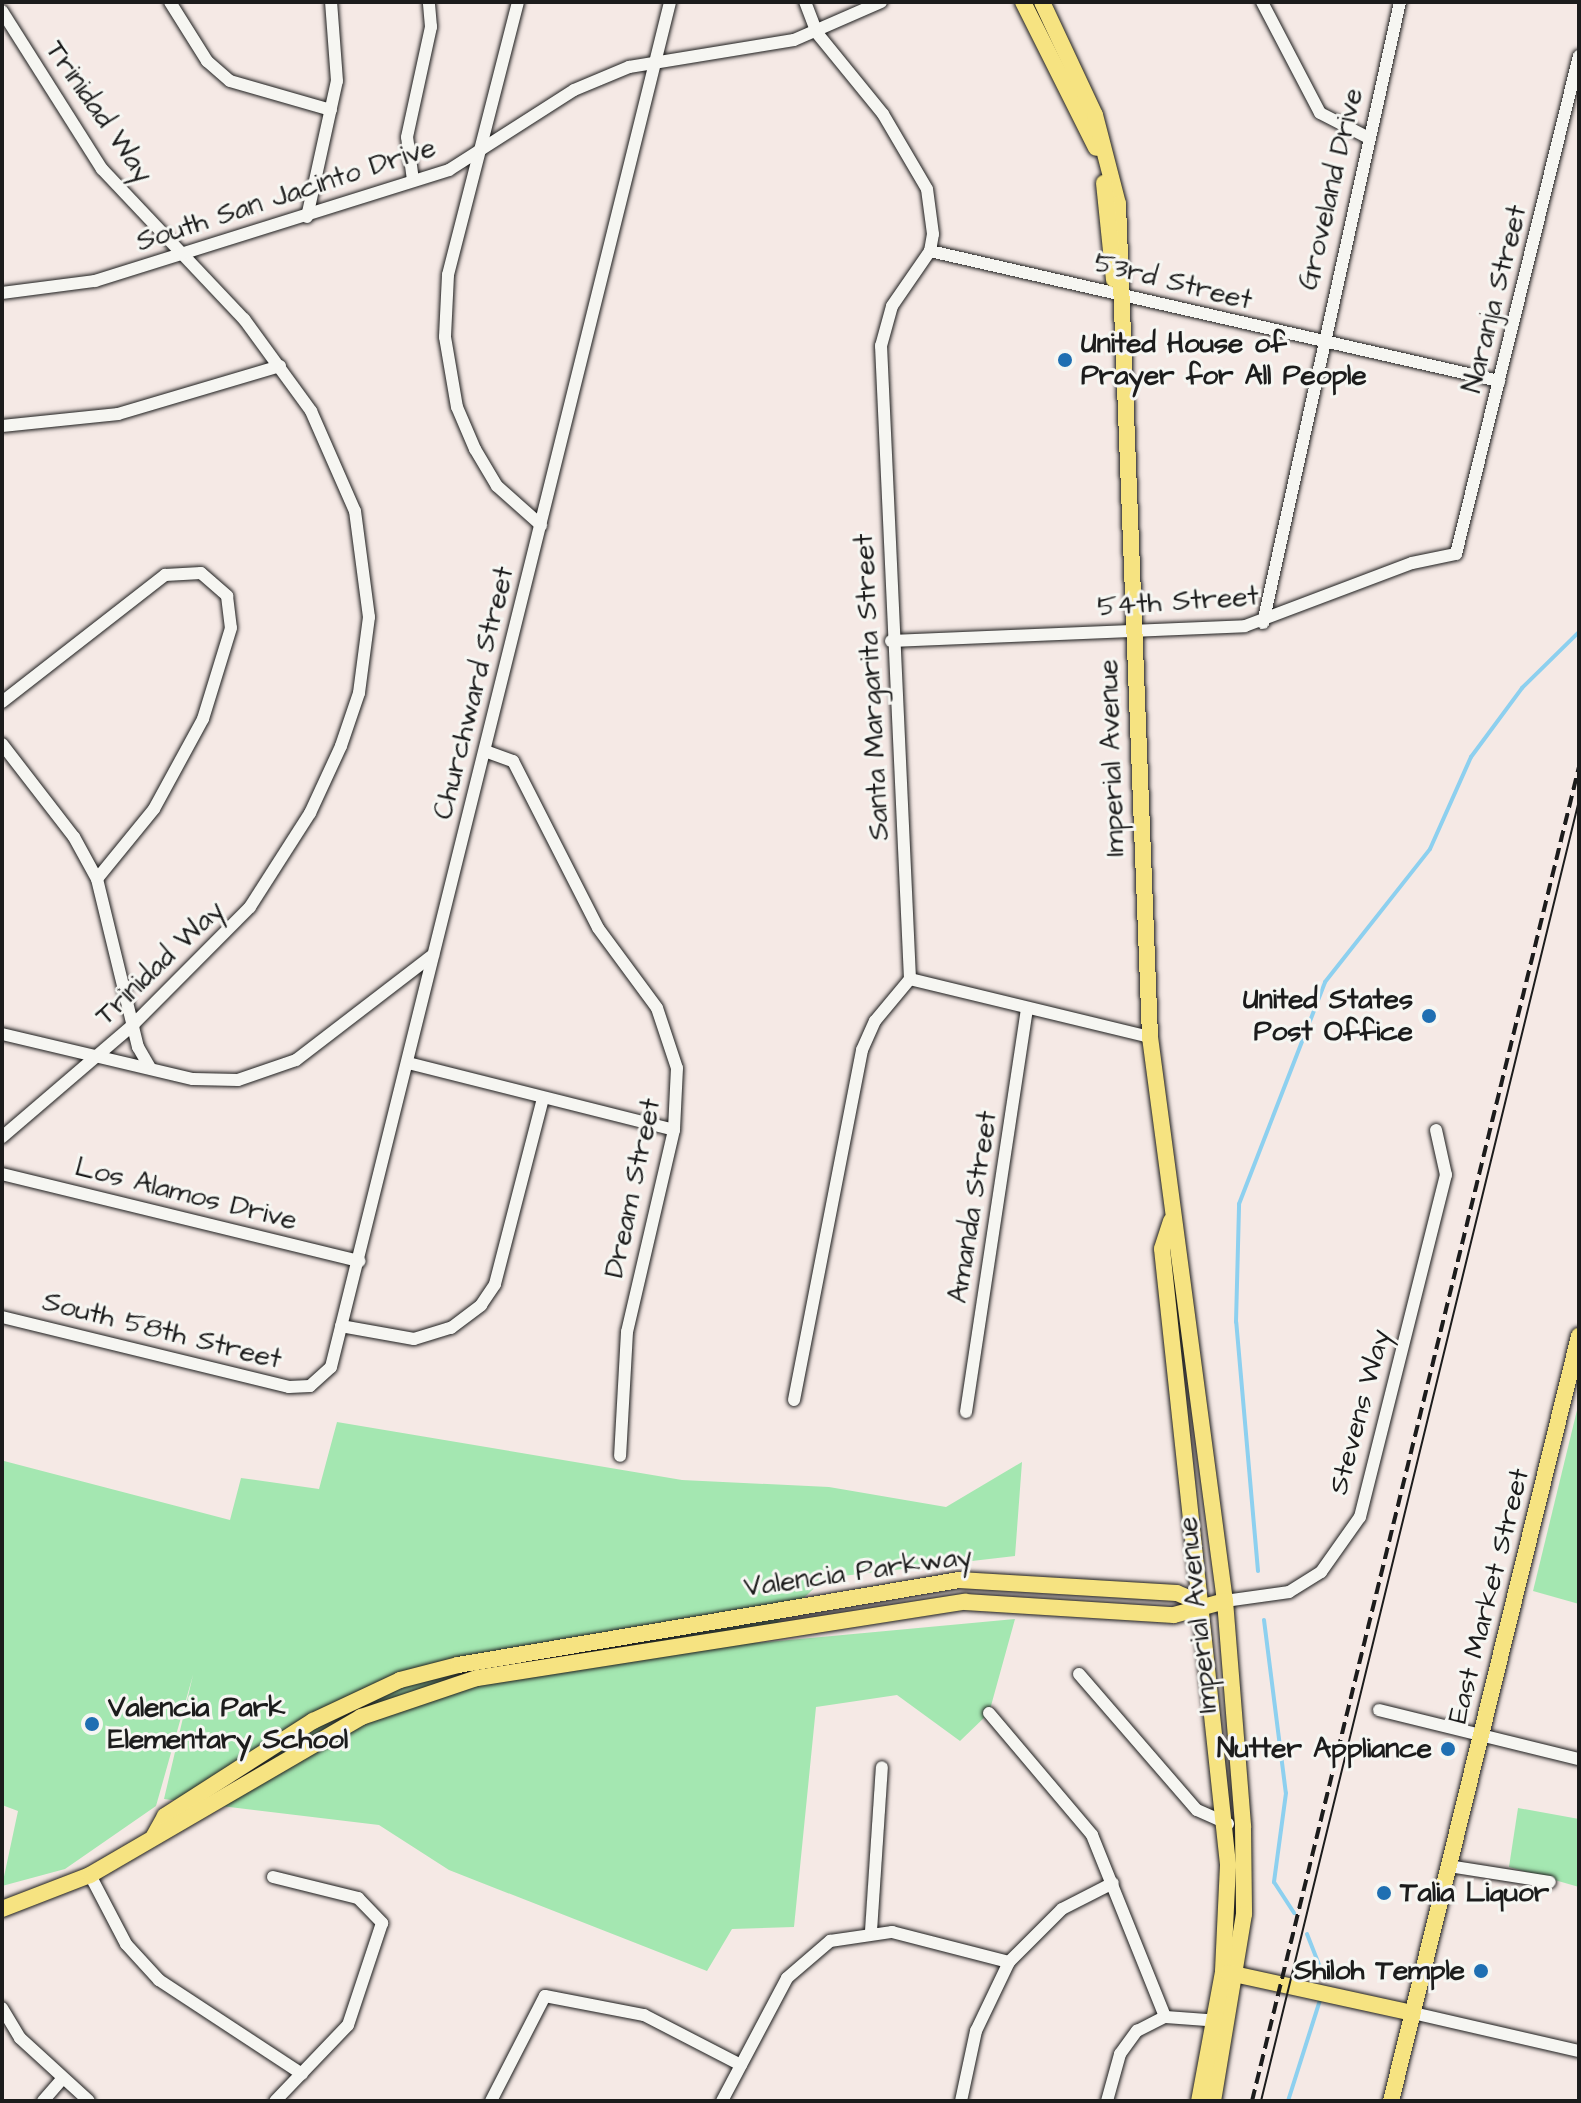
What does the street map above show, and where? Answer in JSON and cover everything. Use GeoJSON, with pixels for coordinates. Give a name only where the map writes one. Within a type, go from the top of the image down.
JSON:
{"type":"FeatureCollection","features":[{"type":"Feature","properties":{"kind":"main road","name":"Imperial Avenue"},"geometry":{"type":"LineString","coordinates":[[1023,2],[1101,163],[1117,292],[1150,1037],[1171,1221],[1182,1245],[1225,1601],[1243,1827],[1230,1973],[1213,2101]]}},
{"type":"Feature","properties":{"kind":"main road","name":"Imperial Avenue"},"geometry":{"type":"LineString","coordinates":[[1042,2],[1110,160],[1121,255],[1117,292]]}},
{"type":"Feature","properties":{"kind":"main road","name":"Imperial Avenue"},"geometry":{"type":"LineString","coordinates":[[1171,1221],[1162,1249],[1226,1823],[1230,1973]]}},
{"type":"Feature","properties":{"kind":"main road","name":"East Market Street"},"geometry":{"type":"LineString","coordinates":[[1391,2101],[1579,1336]]}},
{"type":"Feature","properties":{"kind":"main road","name":"Valencia Parkway"},"geometry":{"type":"LineString","coordinates":[[154,1836],[165,1816],[313,1721],[400,1680],[458,1665],[959,1580],[1177,1593],[1200,1603]]}},
{"type":"Feature","properties":{"kind":"main road","name":"Stevens Way"},"geometry":{"type":"LineString","coordinates":[[1200,1603],[1225,1601]]}},
{"type":"Feature","properties":{"kind":"main road","name":"Valencia Parkway"},"geometry":{"type":"LineString","coordinates":[[2,1909],[90,1875],[361,1717],[477,1678],[908,1608],[965,1602],[1174,1615],[1200,1603]]}},
{"type":"Feature","properties":{"kind":"main road"},"geometry":{"type":"LineString","coordinates":[[1230,1973],[1413,2013]]}},
{"type":"Feature","properties":{"kind":"main road","name":"Imperial Avenue"},"geometry":{"type":"LineString","coordinates":[[1199,2101],[1222,2022]]}},
{"type":"Feature","properties":{"kind":"street"},"geometry":{"type":"LineString","coordinates":[[170,2],[207,61],[230,81],[331,110]]}},
{"type":"Feature","properties":{"kind":"street"},"geometry":{"type":"LineString","coordinates":[[307,217],[331,110],[337,32],[331,2]]}},
{"type":"Feature","properties":{"kind":"street"},"geometry":{"type":"LineString","coordinates":[[413,180],[407,137],[431,27],[429,2]]}},
{"type":"Feature","properties":{"kind":"street"},"geometry":{"type":"LineString","coordinates":[[518,2],[486,148],[448,275],[449,372],[457,407],[497,486],[541,525]]}},
{"type":"Feature","properties":{"kind":"street","name":"Churchward Street"},"geometry":{"type":"LineString","coordinates":[[310,1386],[331,1367],[360,1261],[670,2]]}},
{"type":"Feature","properties":{"kind":"street"},"geometry":{"type":"LineString","coordinates":[[805,2],[817,33],[883,114],[927,189],[930,251]]}},
{"type":"Feature","properties":{"kind":"street","name":"South San Jacinto Drive"},"geometry":{"type":"LineString","coordinates":[[2,293],[95,281],[307,217],[413,180],[486,148],[574,90],[629,67],[655,65],[817,33],[881,2]]}},
{"type":"Feature","properties":{"kind":"street"},"geometry":{"type":"LineString","coordinates":[[1262,2],[1320,113],[1367,137]]}},
{"type":"Feature","properties":{"kind":"street","name":"Groveland Drive"},"geometry":{"type":"LineString","coordinates":[[1263,623],[1367,137],[1400,2]]}},
{"type":"Feature","properties":{"kind":"street","name":"Trinidad Way"},"geometry":{"type":"LineString","coordinates":[[2,11],[102,169],[280,366],[325,435],[355,511],[368,579],[362,678],[319,796],[269,879],[215,949],[134,1024],[2,1137]]}},
{"type":"Feature","properties":{"kind":"street","name":"Naranja Street"},"geometry":{"type":"LineString","coordinates":[[1456,554],[1579,56]]}},
{"type":"Feature","properties":{"kind":"street","name":"53rd Street"},"geometry":{"type":"LineString","coordinates":[[930,251],[1499,381]]}},
{"type":"Feature","properties":{"kind":"street","name":"Santa Margarita Street"},"geometry":{"type":"LineString","coordinates":[[910,979],[891,641],[881,346],[892,306],[930,251]]}},
{"type":"Feature","properties":{"kind":"street"},"geometry":{"type":"LineString","coordinates":[[2,426],[118,414],[280,366]]}},
{"type":"Feature","properties":{"kind":"street","name":"54th Street"},"geometry":{"type":"LineString","coordinates":[[891,641],[1263,623],[1412,563],[1456,554]]}},
{"type":"Feature","properties":{"kind":"street"},"geometry":{"type":"LineString","coordinates":[[2,702],[165,575],[201,573],[227,596],[228,645],[203,719],[154,809],[97,879]]}},
{"type":"Feature","properties":{"kind":"street"},"geometry":{"type":"LineString","coordinates":[[2,744],[74,837],[97,879],[134,1024],[150,1068]]}},
{"type":"Feature","properties":{"kind":"street","name":"Dream Street"},"geometry":{"type":"LineString","coordinates":[[485,751],[513,761],[598,928],[657,1008],[677,1068],[674,1130],[627,1332],[620,1456]]}},
{"type":"Feature","properties":{"kind":"street"},"geometry":{"type":"LineString","coordinates":[[2,1034],[96,1057],[223,1081],[282,1067],[433,955]]}},
{"type":"Feature","properties":{"kind":"street"},"geometry":{"type":"LineString","coordinates":[[794,1400],[862,1050],[875,1021],[910,979],[1027,1010],[1150,1037]]}},
{"type":"Feature","properties":{"kind":"street","name":"Amanda Street"},"geometry":{"type":"LineString","coordinates":[[966,1412],[1027,1010]]}},
{"type":"Feature","properties":{"kind":"street"},"geometry":{"type":"LineString","coordinates":[[408,1063],[674,1130]]}},
{"type":"Feature","properties":{"kind":"street"},"geometry":{"type":"LineString","coordinates":[[341,1326],[414,1339],[451,1328],[481,1305],[495,1284],[543,1099]]}},
{"type":"Feature","properties":{"kind":"street","name":"Stevens Way"},"geometry":{"type":"LineString","coordinates":[[1225,1601],[1289,1592],[1321,1572],[1354,1526],[1373,1478],[1446,1175],[1436,1130]]}},
{"type":"Feature","properties":{"kind":"street","name":"Los Alamos Drive"},"geometry":{"type":"LineString","coordinates":[[2,1174],[360,1261]]}},
{"type":"Feature","properties":{"kind":"street","name":"South 58th Street"},"geometry":{"type":"LineString","coordinates":[[2,1317],[289,1387],[310,1386]]}},
{"type":"Feature","properties":{"kind":"street"},"geometry":{"type":"LineString","coordinates":[[1079,1674],[1197,1810],[1243,1827]]}},
{"type":"Feature","properties":{"kind":"street"},"geometry":{"type":"LineString","coordinates":[[1379,1710],[1579,1759]]}},
{"type":"Feature","properties":{"kind":"street"},"geometry":{"type":"LineString","coordinates":[[989,1713],[1092,1835],[1165,2017]]}},
{"type":"Feature","properties":{"kind":"street"},"geometry":{"type":"LineString","coordinates":[[871,1931],[882,1767]]}},
{"type":"Feature","properties":{"kind":"street"},"geometry":{"type":"LineString","coordinates":[[1449,1866],[1550,1882]]}},
{"type":"Feature","properties":{"kind":"street"},"geometry":{"type":"LineString","coordinates":[[90,1875],[126,1944],[159,1980],[302,2074]]}},
{"type":"Feature","properties":{"kind":"street"},"geometry":{"type":"LineString","coordinates":[[273,1877],[358,1898],[382,1923],[348,2025],[275,2101]]}},
{"type":"Feature","properties":{"kind":"street"},"geometry":{"type":"LineString","coordinates":[[961,2101],[976,2031],[1009,1962],[1062,1909],[1113,1883]]}},
{"type":"Feature","properties":{"kind":"street"},"geometry":{"type":"LineString","coordinates":[[722,2101],[787,1978],[818,1948],[871,1931],[1009,1962]]}},
{"type":"Feature","properties":{"kind":"street"},"geometry":{"type":"LineString","coordinates":[[491,2101],[545,1996],[644,2015],[741,2065]]}},
{"type":"Feature","properties":{"kind":"street"},"geometry":{"type":"LineString","coordinates":[[3,2012],[63,2078],[89,2101]]}},
{"type":"Feature","properties":{"kind":"street"},"geometry":{"type":"LineString","coordinates":[[1413,2013],[1579,2051]]}},
{"type":"Feature","properties":{"kind":"street"},"geometry":{"type":"LineString","coordinates":[[1107,2101],[1125,2045],[1165,2017],[1222,2022]]}},
{"type":"Feature","properties":{"kind":"street"},"geometry":{"type":"LineString","coordinates":[[43,2101],[63,2078]]}},
{"type":"Feature","properties":{"kind":"green space"},"geometry":{"type":"Polygon","coordinates":[[[1579,1402],[1579,1604],[1533,1591],[1579,1402]]]}},
{"type":"Feature","properties":{"kind":"green space"},"geometry":{"type":"Polygon","coordinates":[[[337,1422],[682,1480],[829,1487],[946,1507],[1022,1462],[1015,1556],[825,1578],[756,1643],[1015,1619],[989,1713],[960,1741],[897,1695],[816,1707],[794,1927],[732,1929],[707,1971],[449,1870],[379,1825],[164,1799],[193,1675],[156,1806],[65,1869],[2,1886],[18,1811],[2,1805],[4,1461],[230,1520],[241,1478],[319,1489],[337,1422]]]}},
{"type":"Feature","properties":{"kind":"green space"},"geometry":{"type":"Polygon","coordinates":[[[1518,1808],[1579,1819],[1579,1887],[1509,1867],[1518,1808]]]}},
{"type":"Feature","properties":{"kind":"waterway"},"geometry":{"type":"LineString","coordinates":[[1258,1571],[1236,1322],[1239,1204],[1325,982],[1430,849],[1471,757],[1522,688],[1579,632]]}},
{"type":"Feature","properties":{"kind":"waterway"},"geometry":{"type":"LineString","coordinates":[[1264,1620],[1286,1793],[1274,1882],[1294,1913]]}},
{"type":"Feature","properties":{"kind":"waterway"},"geometry":{"type":"LineString","coordinates":[[1307,1934],[1325,1980]]}},
{"type":"Feature","properties":{"kind":"waterway"},"geometry":{"type":"LineString","coordinates":[[1288,2101],[1320,2000]]}},
{"type":"Feature","properties":{"kind":"tram line"},"geometry":{"type":"LineString","coordinates":[[1261,2101],[1579,800]]}},
{"type":"Feature","properties":{"kind":"railway"},"geometry":{"type":"LineString","coordinates":[[1252,2101],[1579,767]]}},
{"type":"Feature","properties":{"kind":"place","name":"United House of Prayer for All People"},"geometry":{"type":"Point","coordinates":[1065,360]}},
{"type":"Feature","properties":{"kind":"place","name":"United States Post Office"},"geometry":{"type":"Point","coordinates":[1429,1016]}},
{"type":"Feature","properties":{"kind":"place","name":"Valencia Park Elementary School"},"geometry":{"type":"Point","coordinates":[92,1724]}},
{"type":"Feature","properties":{"kind":"place","name":"Nutter Appliance"},"geometry":{"type":"Point","coordinates":[1448,1749]}},
{"type":"Feature","properties":{"kind":"place","name":"Talia Liquor"},"geometry":{"type":"Point","coordinates":[1384,1893]}},
{"type":"Feature","properties":{"kind":"place","name":"Shiloh Temple"},"geometry":{"type":"Point","coordinates":[1481,1971]}}]}
